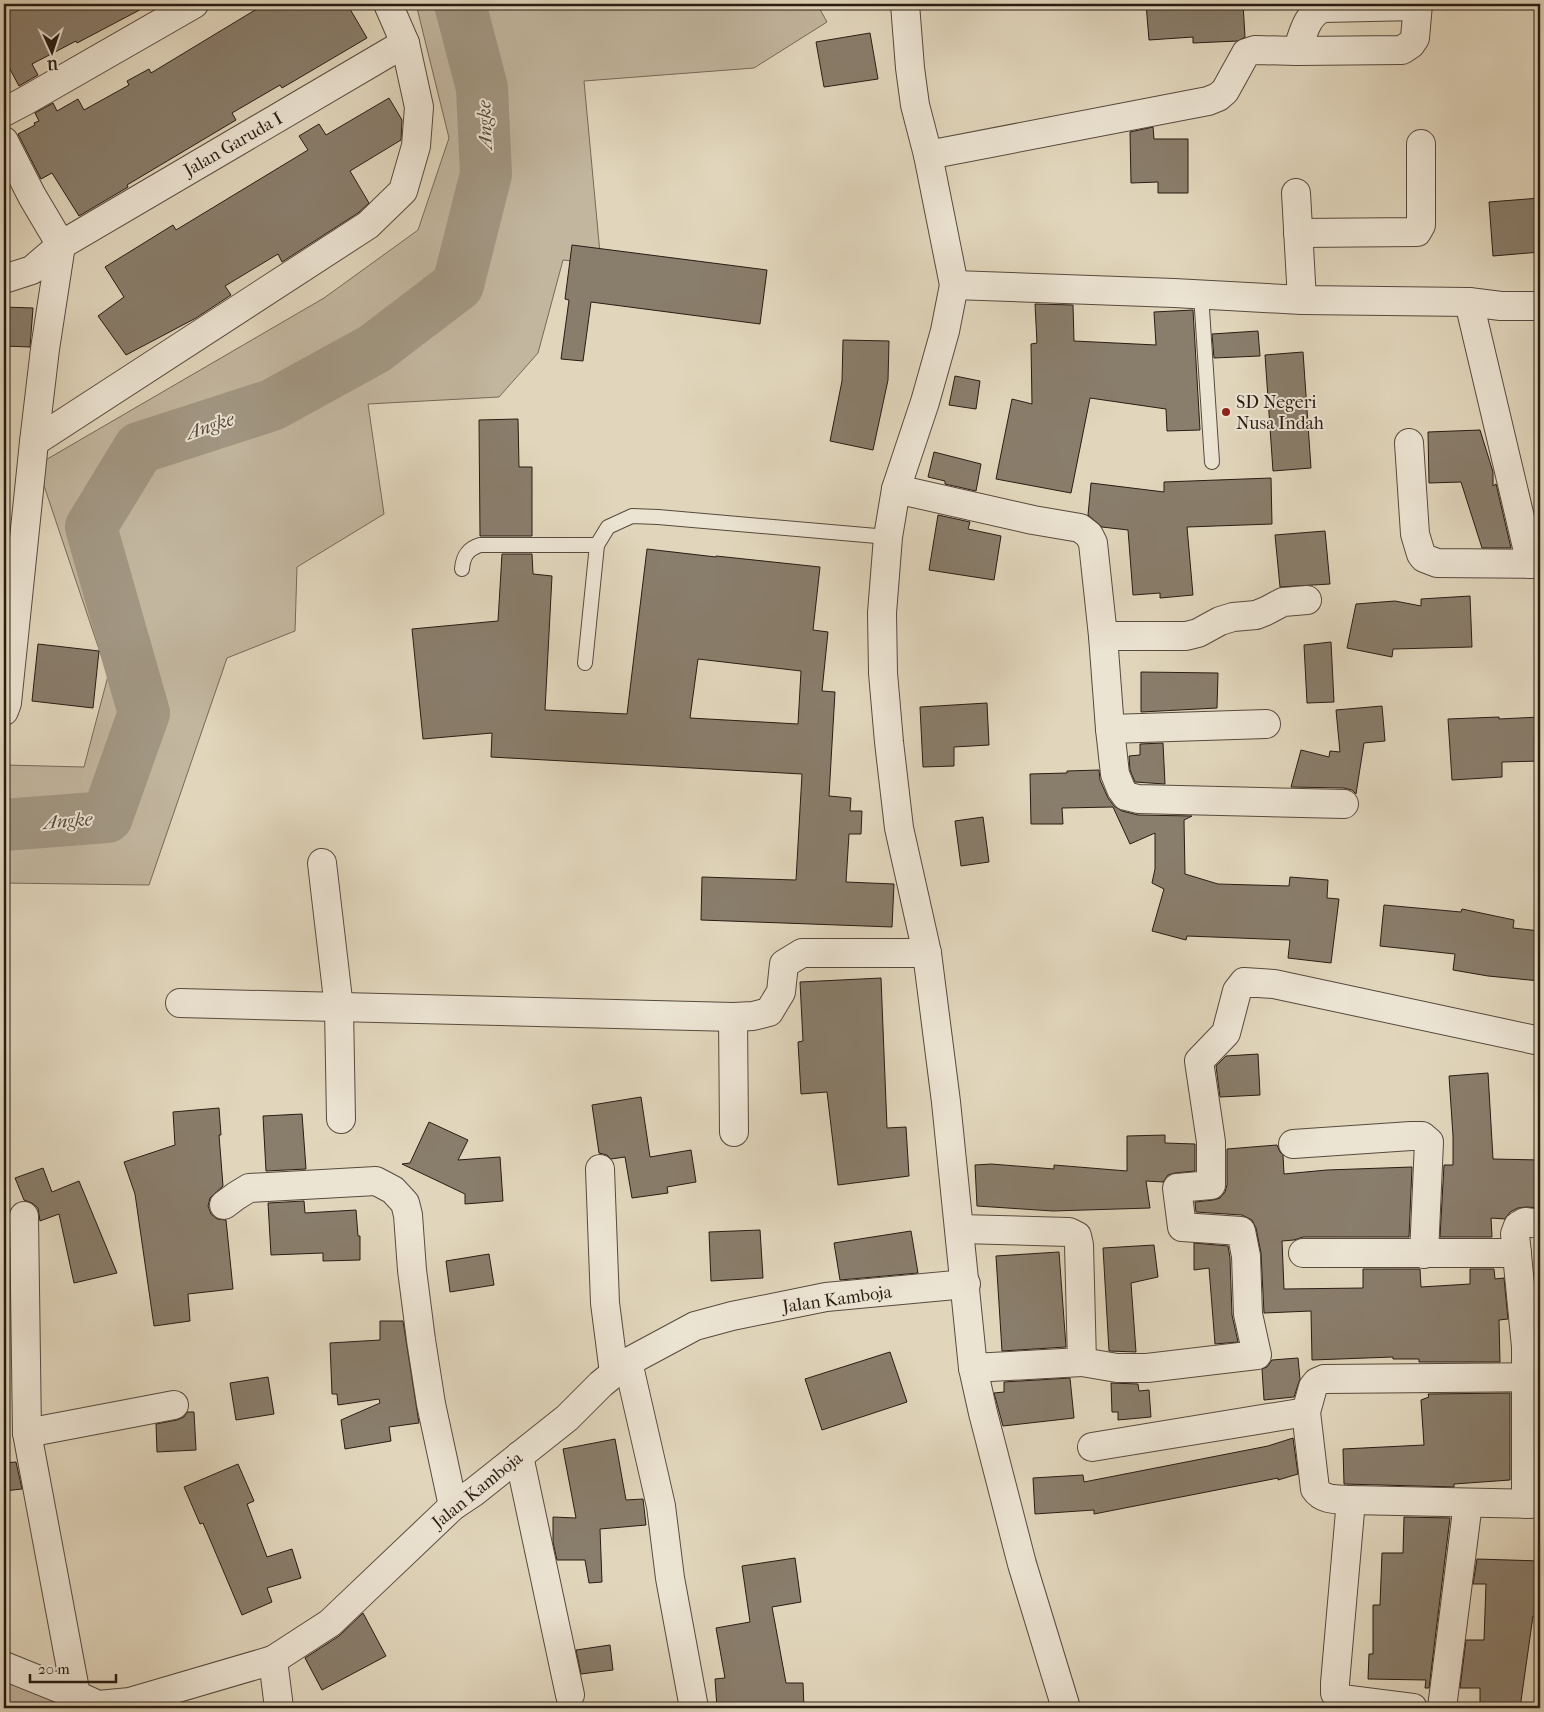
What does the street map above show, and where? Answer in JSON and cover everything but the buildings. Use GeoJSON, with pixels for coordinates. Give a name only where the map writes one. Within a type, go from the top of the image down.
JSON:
{"type":"FeatureCollection","features":[{"type":"Feature","properties":{"kind":"street"},"geometry":{"type":"LineString","coordinates":[[4,112],[194,4]]}},
{"type":"Feature","properties":{"kind":"street"},"geometry":{"type":"LineString","coordinates":[[34,442],[368,225],[402,191],[416,146],[419,107],[405,43],[388,4]]}},
{"type":"Feature","properties":{"kind":"street"},"geometry":{"type":"LineString","coordinates":[[905,4],[915,105],[928,155],[954,285],[945,331],[925,402],[896,489],[888,537],[882,613],[889,742],[899,828],[927,953],[946,1102],[966,1284],[973,1368],[1022,1564],[1066,1708]]}},
{"type":"Feature","properties":{"kind":"street"},"geometry":{"type":"LineString","coordinates":[[928,155],[1218,97],[1225,91],[1246,53],[1255,50],[1296,51],[1402,50],[1411,44],[1415,38],[1418,5],[1323,8],[1315,11],[1310,18],[1296,51]]}},
{"type":"Feature","properties":{"kind":"street","name":"Jalan Garuda I"},"geometry":{"type":"LineString","coordinates":[[4,279],[32,270],[61,245],[405,43]]}},
{"type":"Feature","properties":{"kind":"street"},"geometry":{"type":"LineString","coordinates":[[4,141],[32,196],[61,245],[45,349],[7,703],[4,711]]}},
{"type":"Feature","properties":{"kind":"street"},"geometry":{"type":"LineString","coordinates":[[1298,233],[1417,232],[1421,225],[1421,144]]}},
{"type":"Feature","properties":{"kind":"street"},"geometry":{"type":"LineString","coordinates":[[1296,193],[1302,300]]}},
{"type":"Feature","properties":{"kind":"street"},"geometry":{"type":"LineString","coordinates":[[954,285],[1202,294],[1302,300],[1469,302],[1501,306],[1540,306]]}},
{"type":"Feature","properties":{"kind":"street"},"geometry":{"type":"LineString","coordinates":[[1409,442],[1415,534],[1424,558],[1437,563],[1536,564],[1469,302]]}},
{"type":"Feature","properties":{"kind":"street"},"geometry":{"type":"LineString","coordinates":[[896,489],[1033,520],[1080,528],[1090,534],[1093,543],[1110,729],[1116,774],[1120,789],[1126,796],[1138,799],[1344,804]]}},
{"type":"Feature","properties":{"kind":"street"},"geometry":{"type":"LineString","coordinates":[[1103,636],[1186,636],[1198,633],[1233,616],[1256,615],[1266,612],[1283,602],[1307,600]]}},
{"type":"Feature","properties":{"kind":"street"},"geometry":{"type":"LineString","coordinates":[[1110,729],[1266,724]]}},
{"type":"Feature","properties":{"kind":"street"},"geometry":{"type":"LineString","coordinates":[[322,863],[339,1008],[341,1119]]}},
{"type":"Feature","properties":{"kind":"street"},"geometry":{"type":"LineString","coordinates":[[180,1003],[753,1016],[768,1012],[781,992],[784,964],[802,953],[927,953]]}},
{"type":"Feature","properties":{"kind":"street"},"geometry":{"type":"LineString","coordinates":[[973,1368],[1082,1362],[1117,1368],[1147,1368],[1257,1355],[1248,1314],[1246,1256],[1241,1231],[1182,1227],[1177,1188],[1211,1185],[1211,1142],[1198,1061],[1226,1033],[1237,991],[1244,982],[1274,984],[1540,1041]]}},
{"type":"Feature","properties":{"kind":"street"},"geometry":{"type":"LineString","coordinates":[[733,1017],[734,1132]]}},
{"type":"Feature","properties":{"kind":"street"},"geometry":{"type":"LineString","coordinates":[[1293,1144],[1422,1136],[1429,1142],[1424,1254]]}},
{"type":"Feature","properties":{"kind":"street"},"geometry":{"type":"LineString","coordinates":[[600,1169],[604,1303],[661,1506],[670,1578],[694,1708]]}},
{"type":"Feature","properties":{"kind":"street"},"geometry":{"type":"LineString","coordinates":[[224,1205],[249,1188],[376,1181],[393,1190],[405,1203],[408,1215],[420,1340],[431,1404],[453,1506]]}},
{"type":"Feature","properties":{"kind":"street"},"geometry":{"type":"LineString","coordinates":[[24,1216],[14,1327],[27,1433],[76,1694]]}},
{"type":"Feature","properties":{"kind":"street"},"geometry":{"type":"LineString","coordinates":[[1533,1377],[1324,1379],[1317,1382],[1313,1387],[1306,1412],[1315,1489],[1326,1498],[1351,1500],[1533,1504],[1533,1377],[1526,1347],[1525,1264],[1515,1234],[1518,1226],[1525,1222],[1540,1224]]}},
{"type":"Feature","properties":{"kind":"street"},"geometry":{"type":"LineString","coordinates":[[960,1229],[1070,1232],[1077,1236],[1079,1245],[1082,1362]]}},
{"type":"Feature","properties":{"kind":"street"},"geometry":{"type":"LineString","coordinates":[[1303,1253],[1424,1254],[1525,1264]]}},
{"type":"Feature","properties":{"kind":"street","name":"Jalan Kamboja"},"geometry":{"type":"LineString","coordinates":[[4,1666],[76,1694],[98,1705],[130,1702],[273,1660],[330,1623],[453,1506],[474,1492],[568,1418],[601,1384],[621,1368],[695,1326],[732,1316],[826,1298],[966,1284]]}},
{"type":"Feature","properties":{"kind":"street"},"geometry":{"type":"LineString","coordinates":[[27,1433],[174,1405]]}},
{"type":"Feature","properties":{"kind":"street"},"geometry":{"type":"LineString","coordinates":[[1092,1447],[1306,1412]]}},
{"type":"Feature","properties":{"kind":"street"},"geometry":{"type":"LineString","coordinates":[[519,1456],[570,1696]]}},
{"type":"Feature","properties":{"kind":"street"},"geometry":{"type":"LineString","coordinates":[[1351,1500],[1335,1693],[1342,1699],[1413,1708]]}},
{"type":"Feature","properties":{"kind":"street"},"geometry":{"type":"LineString","coordinates":[[1442,1708],[1468,1503]]}},
{"type":"Feature","properties":{"kind":"street"},"geometry":{"type":"LineString","coordinates":[[273,1660],[279,1708]]}},
{"type":"Feature","properties":{"kind":"lane"},"geometry":{"type":"LineString","coordinates":[[1202,294],[1212,462]]}},
{"type":"Feature","properties":{"kind":"lane"},"geometry":{"type":"LineString","coordinates":[[585,663],[597,546],[608,527],[632,516],[888,537]]}},
{"type":"Feature","properties":{"kind":"lane"},"geometry":{"type":"LineString","coordinates":[[462,569],[463,560],[467,552],[480,545],[597,546]]}},
{"type":"Feature","properties":{"kind":"shaded area"},"geometry":{"type":"Polygon","coordinates":[[[416,4],[817,4],[827,22],[754,68],[584,81],[601,264],[563,260],[538,353],[499,397],[368,404],[384,514],[297,567],[295,631],[227,658],[149,885],[4,883],[4,765],[84,767],[108,676],[37,465],[324,298],[418,230],[449,138],[416,4]]]}},
{"type":"Feature","properties":{"kind":"shaded area"},"geometry":{"type":"Polygon","coordinates":[[[4,1669],[101,1708],[4,1708],[4,1669]]]}},
{"type":"Feature","properties":{"kind":"waterway","name":"Angke"},"geometry":{"type":"LineString","coordinates":[[4,825],[107,817],[144,713],[91,527],[139,448],[272,405],[374,349],[458,285],[486,174],[482,88],[460,4]]}},
{"type":"Feature","properties":{"kind":"place","name":"SD Negeri Nusa Indah"},"geometry":{"type":"Point","coordinates":[1226,412]}}]}
